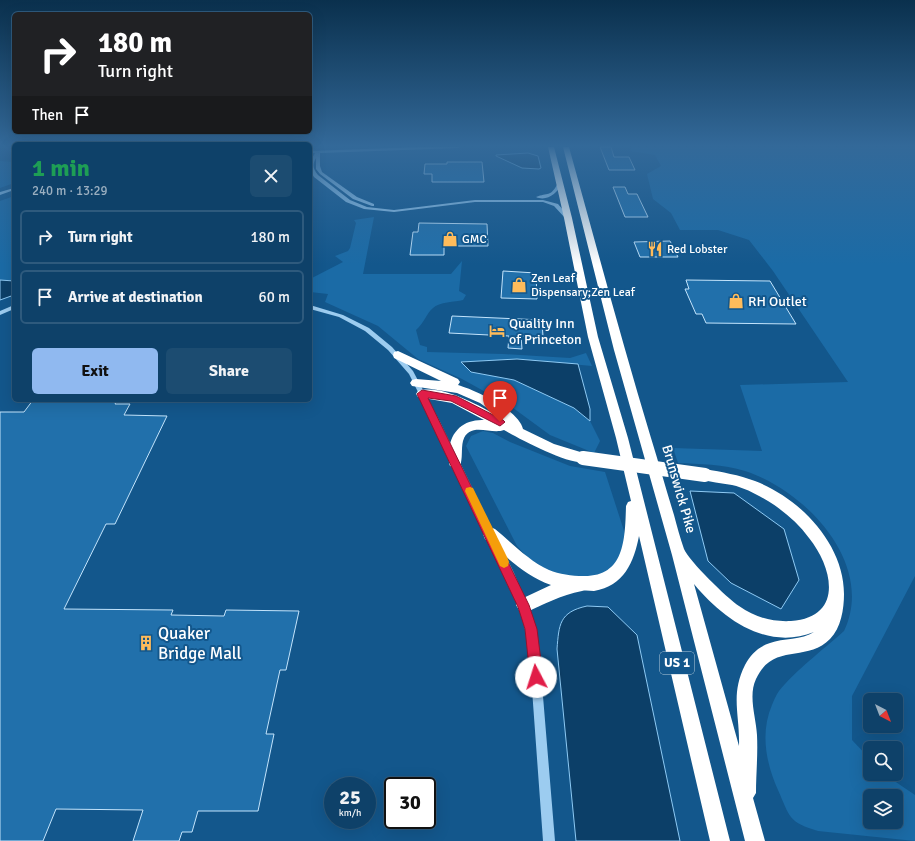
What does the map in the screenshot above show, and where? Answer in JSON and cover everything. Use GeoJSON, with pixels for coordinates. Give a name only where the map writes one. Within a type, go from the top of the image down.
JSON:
{"type":"FeatureCollection","features":[{"type":"Feature","properties":{"kind":"highway","name":"US 1"},"geometry":{"type":"LineString","coordinates":[[561,186],[593,337],[611,399],[633,485],[720,841]]}},
{"type":"Feature","properties":{"kind":"highway","name":"Brunswick Pike"},"geometry":{"type":"LineString","coordinates":[[576,186],[619,350],[679,555],[755,841]]}},
{"type":"Feature","properties":{"kind":"highway"},"geometry":{"type":"LineString","coordinates":[[398,355],[420,367],[460,384],[479,396],[509,418],[522,434]]}},
{"type":"Feature","properties":{"kind":"highway"},"geometry":{"type":"LineString","coordinates":[[419,388],[449,386],[479,396]]}},
{"type":"Feature","properties":{"kind":"highway"},"geometry":{"type":"LineString","coordinates":[[419,388],[456,400],[548,448],[583,458],[704,475],[736,481],[757,488],[771,495],[798,516],[816,536],[827,552],[836,575],[837,597],[832,619],[824,633],[805,645],[778,648],[766,653],[755,663],[745,687],[748,734],[746,807]]}},
{"type":"Feature","properties":{"kind":"highway"},"geometry":{"type":"LineString","coordinates":[[455,462],[458,437],[465,429],[471,426],[489,424],[522,434]]}},
{"type":"Feature","properties":{"kind":"highway"},"geometry":{"type":"LineString","coordinates":[[490,534],[526,564],[545,576],[563,581],[582,583],[596,582],[609,578],[621,568],[625,562],[632,542],[633,485]]}},
{"type":"Feature","properties":{"kind":"highway"},"geometry":{"type":"LineString","coordinates":[[679,555],[721,604],[747,620],[764,626],[793,629],[810,626],[829,613],[837,597]]}},
{"type":"Feature","properties":{"kind":"highway"},"geometry":{"type":"LineString","coordinates":[[524,605],[553,592],[582,583]]}},
{"type":"Feature","properties":{"kind":"street"},"geometry":{"type":"LineString","coordinates":[[329,186],[348,201],[366,208],[394,211],[475,201],[543,201],[556,205],[568,218]]}},
{"type":"Feature","properties":{"kind":"street"},"geometry":{"type":"LineString","coordinates":[[339,186],[355,198],[370,205],[401,206],[485,196],[546,196],[556,192],[559,186]]}},
{"type":"Feature","properties":{"kind":"street"},"geometry":{"type":"LineString","coordinates":[[0,194],[12,190]]}},
{"type":"Feature","properties":{"kind":"street"},"geometry":{"type":"LineString","coordinates":[[312,307],[354,321],[378,336],[398,355],[419,388],[524,605],[531,629],[534,648],[549,841]]}},
{"type":"Feature","properties":{"kind":"street"},"geometry":{"type":"LineString","coordinates":[[0,313],[12,309]]}},
{"type":"Feature","properties":{"kind":"shaded area"},"geometry":{"type":"Polygon","coordinates":[[[650,186],[915,186],[915,576],[852,696],[852,740],[863,752],[863,781],[894,781],[915,795],[915,841],[818,831],[801,825],[791,817],[785,807],[774,780],[770,769],[766,748],[765,737],[768,716],[776,696],[786,683],[844,631],[851,606],[850,580],[843,556],[829,533],[811,512],[790,495],[768,481],[737,469],[703,464],[678,463],[673,448],[762,451],[740,385],[848,382],[773,271],[749,240],[718,230],[680,230],[671,213],[653,199],[650,186]]]}},
{"type":"Feature","properties":{"kind":"shaded area"},"geometry":{"type":"Polygon","coordinates":[[[12,197],[12,280],[0,280],[0,201],[12,197]]]}},
{"type":"Feature","properties":{"kind":"shaded area"},"geometry":{"type":"Polygon","coordinates":[[[374,217],[363,274],[451,274],[462,261],[459,291],[466,295],[463,300],[443,303],[436,306],[431,310],[416,330],[420,345],[427,347],[427,352],[570,358],[586,353],[592,366],[517,359],[461,362],[471,372],[514,380],[574,408],[590,421],[600,441],[594,453],[550,435],[509,405],[462,379],[418,359],[378,326],[325,302],[328,294],[312,292],[312,278],[343,262],[335,256],[348,251],[350,248],[356,223],[354,220],[374,217]]]}},
{"type":"Feature","properties":{"kind":"shaded area"},"geometry":{"type":"Polygon","coordinates":[[[0,280],[12,281],[12,296],[0,300],[0,280]]]}},
{"type":"Feature","properties":{"kind":"shaded area"},"geometry":{"type":"Polygon","coordinates":[[[517,359],[578,364],[590,409],[590,421],[574,408],[514,380],[471,372],[461,362],[517,359]]]}},
{"type":"Feature","properties":{"kind":"shaded area"},"geometry":{"type":"Polygon","coordinates":[[[483,431],[493,433],[510,442],[570,466],[605,472],[626,537],[626,551],[614,567],[603,575],[586,578],[557,577],[531,561],[517,546],[466,446],[471,436],[483,431]]]}},
{"type":"Feature","properties":{"kind":"shaded area"},"geometry":{"type":"Polygon","coordinates":[[[690,491],[734,493],[784,529],[799,580],[781,609],[731,583],[708,561],[690,491]]]}},
{"type":"Feature","properties":{"kind":"shaded area"},"geometry":{"type":"Polygon","coordinates":[[[587,606],[608,607],[637,635],[680,841],[576,841],[557,649],[562,621],[571,612],[587,606]]]}},
{"type":"Feature","properties":{"kind":"building"},"geometry":{"type":"Polygon","coordinates":[[[613,187],[625,187],[628,194],[637,194],[648,217],[625,217],[613,187]]]}},
{"type":"Feature","properties":{"kind":"building","name":"GMC"},"geometry":{"type":"Polygon","coordinates":[[[419,223],[487,224],[488,246],[444,246],[444,255],[410,255],[413,232],[418,232],[419,223]]]}},
{"type":"Feature","properties":{"kind":"building","name":"Red Lobster"},"geometry":{"type":"Polygon","coordinates":[[[670,241],[678,257],[640,257],[634,242],[670,241]]]}},
{"type":"Feature","properties":{"kind":"building","name":"Zen Leaf Dispensary;Zen Leaf"},"geometry":{"type":"Polygon","coordinates":[[[503,271],[536,273],[537,299],[501,298],[503,271]]]}},
{"type":"Feature","properties":{"kind":"building","name":"RH Outlet"},"geometry":{"type":"Polygon","coordinates":[[[686,280],[770,281],[796,324],[706,323],[702,314],[696,314],[685,289],[689,289],[686,280]]]}},
{"type":"Feature","properties":{"kind":"building","name":"Quality Inn of Princeton"},"geometry":{"type":"Polygon","coordinates":[[[452,316],[542,320],[543,337],[521,336],[522,349],[508,348],[509,336],[449,333],[452,316]]]}},
{"type":"Feature","properties":{"kind":"building","name":"Quaker Bridge Mall"},"geometry":{"type":"Polygon","coordinates":[[[32,402],[116,402],[115,404],[130,404],[124,415],[167,416],[115,524],[106,524],[64,609],[173,610],[171,615],[224,616],[226,610],[299,611],[286,670],[280,670],[266,734],[274,734],[258,811],[198,811],[192,832],[182,832],[179,841],[133,841],[143,810],[56,809],[43,841],[0,841],[0,412],[24,412],[32,402]]]}},
{"type":"Feature","properties":{"kind":"slow traffic"},"geometry":{"type":"LineString","coordinates":[[470,491],[504,562]]}},
{"type":"Feature","properties":{"kind":"place","name":"GMC"},"geometry":{"type":"Point","coordinates":[450,239]}},
{"type":"Feature","properties":{"kind":"place","name":"Red Lobster"},"geometry":{"type":"Point","coordinates":[655,249]}},
{"type":"Feature","properties":{"kind":"place","name":"Zen Leaf Dispensary;Zen Leaf"},"geometry":{"type":"Point","coordinates":[519,285]}},
{"type":"Feature","properties":{"kind":"place","name":"RH Outlet"},"geometry":{"type":"Point","coordinates":[736,301]}},
{"type":"Feature","properties":{"kind":"place","name":"Quality Inn of Princeton"},"geometry":{"type":"Point","coordinates":[497,331]}},
{"type":"Feature","properties":{"kind":"place","name":"Quaker Bridge Mall"},"geometry":{"type":"Point","coordinates":[146,643]}},
{"type":"Feature","properties":{"kind":"route"},"geometry":{"type":"LineString","coordinates":[[500,422],[453,398],[422,394],[524,605],[531,629],[536,677]]}}]}
